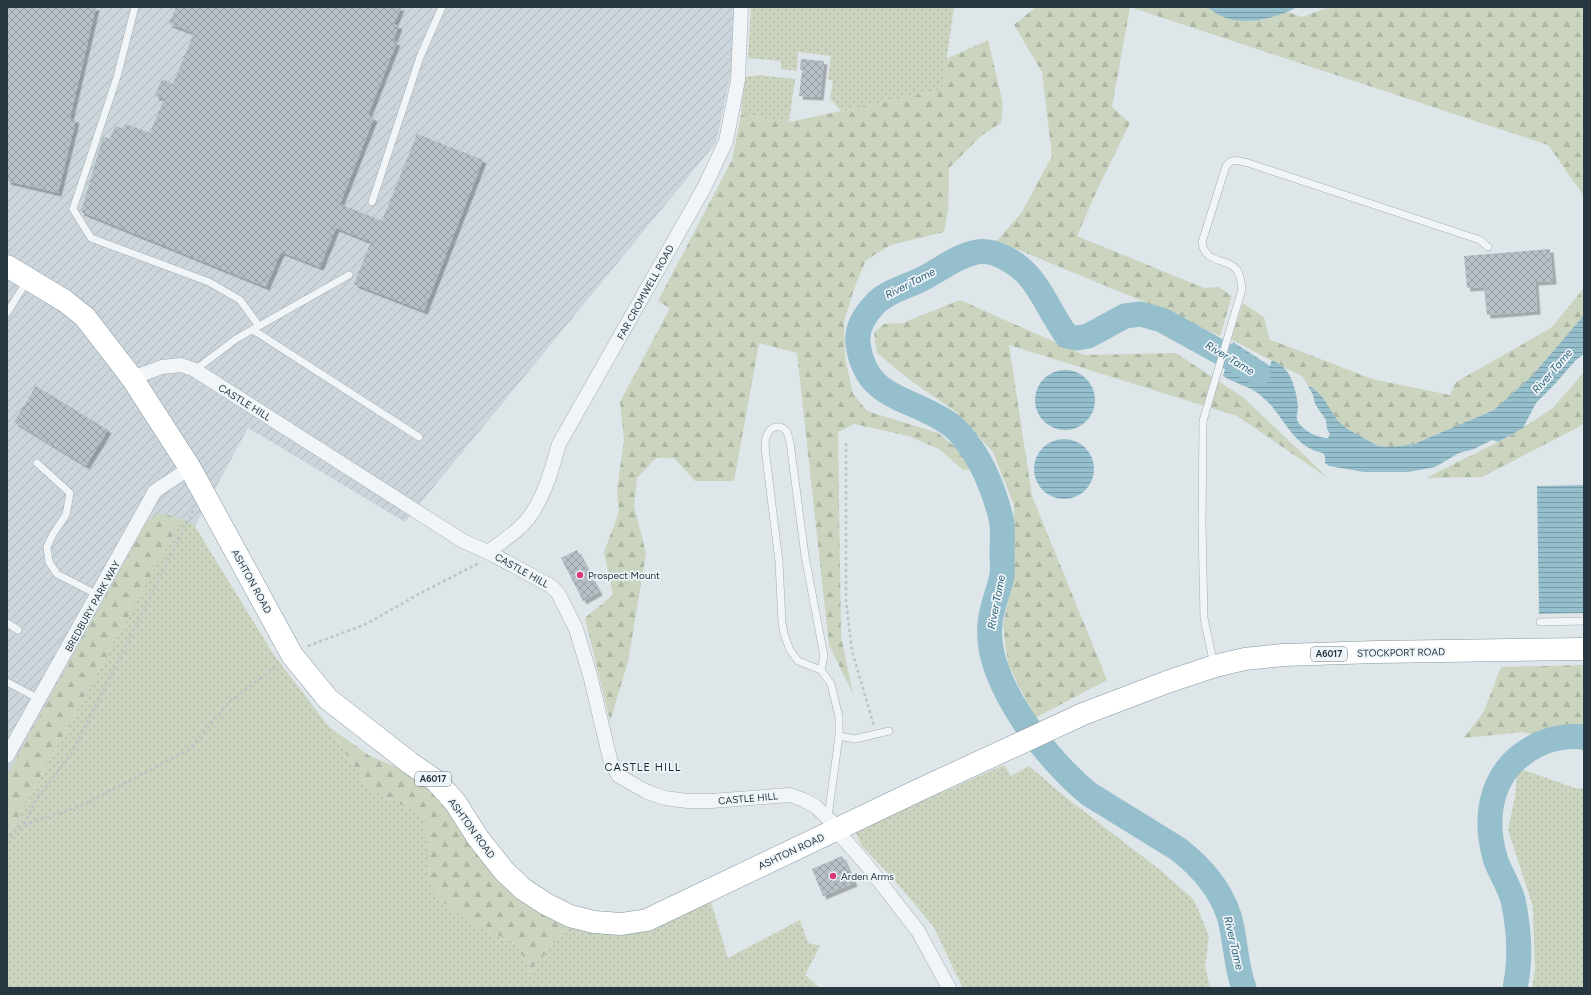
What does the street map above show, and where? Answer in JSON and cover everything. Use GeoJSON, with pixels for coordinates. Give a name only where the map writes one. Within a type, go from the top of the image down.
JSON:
{"type":"FeatureCollection","features":[{"type":"Feature","properties":{"kind":"highway","name":"ASHTON ROAD"},"geometry":{"type":"LineString","coordinates":[[7,266],[65,301],[85,317],[132,378],[190,468],[292,655],[328,699],[410,763],[436,781],[455,802],[478,838],[504,872],[523,889],[546,904],[570,916],[594,922],[621,924],[647,920],[832,824],[1012,748],[1083,714]]}},
{"type":"Feature","properties":{"kind":"highway","name":"STOCKPORT ROAD"},"geometry":{"type":"LineString","coordinates":[[1083,714],[1167,682],[1215,666],[1245,659],[1283,655],[1376,652],[1584,649]]}},
{"type":"Feature","properties":{"kind":"street","name":"FAR CROMWELL ROAD"},"geometry":{"type":"LineString","coordinates":[[488,552],[513,533],[532,514],[544,490],[559,444],[704,188],[726,141],[738,80],[741,7]]}},
{"type":"Feature","properties":{"kind":"street","name":"CASTLE HILL"},"geometry":{"type":"LineString","coordinates":[[132,378],[162,367],[181,365],[194,370],[463,541],[541,579],[558,593],[576,629],[590,675],[611,763],[619,776],[647,792],[665,798],[687,801],[711,801],[790,795],[815,806],[866,864],[918,930],[949,988]]}},
{"type":"Feature","properties":{"kind":"street","name":"BREDBURY PARK WAY"},"geometry":{"type":"LineString","coordinates":[[7,756],[155,491],[190,468]]}},
{"type":"Feature","properties":{"kind":"lane"},"geometry":{"type":"LineString","coordinates":[[135,7],[117,77],[73,210],[91,238],[209,282],[240,300],[256,328],[419,437]]}},
{"type":"Feature","properties":{"kind":"lane"},"geometry":{"type":"LineString","coordinates":[[372,202],[420,57],[442,7]]}},
{"type":"Feature","properties":{"kind":"lane"},"geometry":{"type":"LineString","coordinates":[[1215,666],[1204,618],[1202,525],[1203,421],[1242,289],[1241,278],[1238,271],[1234,267],[1210,256],[1203,248],[1202,242],[1226,166],[1228,163],[1235,160],[1480,240],[1488,247]]}},
{"type":"Feature","properties":{"kind":"lane"},"geometry":{"type":"LineString","coordinates":[[194,370],[236,339],[349,275]]}},
{"type":"Feature","properties":{"kind":"lane"},"geometry":{"type":"LineString","coordinates":[[7,314],[28,279]]}},
{"type":"Feature","properties":{"kind":"lane"},"geometry":{"type":"LineString","coordinates":[[821,670],[824,656],[805,556],[790,442],[787,432],[782,428],[773,427],[768,432],[766,456],[780,570],[782,622],[790,650],[798,661],[821,670],[831,684],[840,717],[832,824]]}},
{"type":"Feature","properties":{"kind":"lane"},"geometry":{"type":"LineString","coordinates":[[37,463],[70,493],[66,515],[53,534],[47,547],[49,562],[57,574],[98,595]]}},
{"type":"Feature","properties":{"kind":"lane"},"geometry":{"type":"LineString","coordinates":[[1540,622],[1584,621]]}},
{"type":"Feature","properties":{"kind":"lane"},"geometry":{"type":"LineString","coordinates":[[7,623],[18,630]]}},
{"type":"Feature","properties":{"kind":"lane"},"geometry":{"type":"LineString","coordinates":[[7,682],[39,699]]}},
{"type":"Feature","properties":{"kind":"lane"},"geometry":{"type":"LineString","coordinates":[[839,736],[855,740],[889,731]]}},
{"type":"Feature","properties":{"kind":"path"},"geometry":{"type":"LineString","coordinates":[[846,443],[846,601],[852,651],[877,734]]}},
{"type":"Feature","properties":{"kind":"path"},"geometry":{"type":"LineString","coordinates":[[24,825],[37,799],[73,751],[202,491]]}},
{"type":"Feature","properties":{"kind":"path"},"geometry":{"type":"LineString","coordinates":[[7,842],[12,835],[24,825],[79,807],[189,750],[229,702],[292,655],[308,646],[366,624],[417,595],[477,565],[488,552]]}},
{"type":"Feature","properties":{"kind":"shaded area"},"geometry":{"type":"Polygon","coordinates":[[[7,7],[737,7],[734,58],[716,143],[405,522],[248,428],[193,530],[7,795],[7,7]]]}},
{"type":"Feature","properties":{"kind":"green space"},"geometry":{"type":"Polygon","coordinates":[[[751,7],[954,7],[942,90],[841,111],[830,99],[833,80],[828,80],[831,56],[798,52],[797,71],[781,69],[781,61],[748,58],[751,7]]]}},
{"type":"Feature","properties":{"kind":"green space"},"geometry":{"type":"Polygon","coordinates":[[[1036,7],[1130,7],[1112,107],[1130,123],[1098,188],[1077,236],[1204,288],[1219,287],[1232,296],[1220,336],[1140,300],[997,241],[1022,212],[1052,156],[1042,72],[1014,25],[1036,7]]]}},
{"type":"Feature","properties":{"kind":"green space"},"geometry":{"type":"Polygon","coordinates":[[[1130,7],[1207,7],[1221,16],[1262,20],[1288,12],[1302,17],[1330,7],[1584,7],[1584,196],[1548,145],[1130,7]]]}},
{"type":"Feature","properties":{"kind":"green space"},"geometry":{"type":"Polygon","coordinates":[[[988,40],[1003,104],[1001,123],[982,135],[949,168],[948,210],[944,232],[891,245],[866,260],[854,289],[844,322],[845,358],[853,394],[867,411],[938,433],[964,454],[973,469],[963,470],[939,449],[908,436],[854,424],[838,432],[841,636],[853,694],[829,645],[797,353],[759,343],[734,481],[695,481],[674,458],[656,458],[637,478],[634,506],[646,553],[628,662],[610,721],[585,618],[613,595],[604,552],[619,512],[617,490],[624,440],[620,402],[670,308],[658,301],[732,160],[741,115],[789,122],[941,90],[946,59],[988,40]]]}},
{"type":"Feature","properties":{"kind":"green space"},"geometry":{"type":"Polygon","coordinates":[[[760,75],[795,79],[789,122],[741,115],[744,77],[760,75]]]}},
{"type":"Feature","properties":{"kind":"green space"},"geometry":{"type":"Polygon","coordinates":[[[1584,288],[1584,315],[1531,378],[1494,410],[1414,444],[1392,447],[1378,446],[1346,428],[1337,420],[1313,388],[1308,386],[1303,377],[1231,339],[1243,303],[1264,317],[1269,339],[1372,379],[1450,395],[1456,382],[1551,328],[1584,288]]]}},
{"type":"Feature","properties":{"kind":"green space"},"geometry":{"type":"Polygon","coordinates":[[[960,300],[1084,355],[1176,353],[1244,398],[1328,478],[1237,416],[1009,345],[1032,496],[1107,680],[1035,718],[1008,664],[1003,625],[1014,568],[1014,505],[993,452],[955,411],[911,381],[877,353],[874,333],[884,324],[903,323],[960,300]]]}},
{"type":"Feature","properties":{"kind":"green space"},"geometry":{"type":"Polygon","coordinates":[[[1584,372],[1584,424],[1482,477],[1426,478],[1510,436],[1553,408],[1584,372]]]}},
{"type":"Feature","properties":{"kind":"green space"},"geometry":{"type":"Polygon","coordinates":[[[159,513],[182,519],[7,838],[7,775],[147,521],[159,513]]]}},
{"type":"Feature","properties":{"kind":"green space"},"geometry":{"type":"Polygon","coordinates":[[[182,519],[194,525],[274,655],[329,727],[368,788],[417,813],[425,824],[428,845],[471,924],[512,941],[525,959],[529,972],[570,925],[710,899],[728,958],[800,920],[808,943],[820,946],[805,975],[820,988],[7,988],[7,838],[182,519]]]}},
{"type":"Feature","properties":{"kind":"green space"},"geometry":{"type":"Polygon","coordinates":[[[1584,665],[1584,751],[1523,732],[1464,738],[1484,711],[1501,667],[1584,665]]]}},
{"type":"Feature","properties":{"kind":"green space"},"geometry":{"type":"Polygon","coordinates":[[[329,727],[370,756],[399,768],[439,796],[497,880],[514,896],[539,912],[570,925],[529,972],[525,959],[512,941],[471,924],[437,897],[429,877],[428,845],[425,824],[417,813],[368,788],[329,727]]]}},
{"type":"Feature","properties":{"kind":"green space"},"geometry":{"type":"Polygon","coordinates":[[[1004,765],[1011,776],[1029,766],[1064,796],[1160,870],[1194,900],[1209,936],[1205,966],[1210,988],[963,988],[933,926],[891,876],[862,846],[855,831],[1004,765]]]}},
{"type":"Feature","properties":{"kind":"green space"},"geometry":{"type":"Polygon","coordinates":[[[1523,770],[1575,788],[1584,789],[1584,988],[1532,988],[1535,970],[1533,907],[1508,830],[1515,797],[1517,771],[1523,770]]]}},
{"type":"Feature","properties":{"kind":"water"},"geometry":{"type":"Polygon","coordinates":[[[1207,7],[1297,7],[1270,18],[1249,21],[1229,19],[1219,15],[1207,7]]]}},
{"type":"Feature","properties":{"kind":"water"},"geometry":{"type":"Polygon","coordinates":[[[1584,315],[1584,354],[1576,360],[1536,403],[1523,428],[1498,442],[1492,440],[1474,449],[1459,453],[1435,467],[1408,472],[1364,472],[1329,466],[1325,463],[1323,453],[1307,447],[1300,442],[1269,403],[1259,394],[1223,376],[1233,342],[1270,366],[1272,360],[1285,369],[1296,392],[1298,407],[1297,419],[1302,427],[1310,433],[1324,438],[1328,438],[1330,434],[1327,429],[1326,420],[1315,404],[1313,395],[1308,386],[1313,388],[1323,398],[1337,420],[1346,428],[1378,446],[1392,447],[1414,444],[1494,410],[1532,376],[1584,315]]]}},
{"type":"Feature","properties":{"kind":"water"},"geometry":{"type":"Polygon","coordinates":[[[1065,370],[1081,375],[1086,379],[1090,384],[1095,400],[1090,416],[1086,421],[1081,425],[1065,430],[1049,425],[1044,421],[1040,416],[1035,400],[1040,384],[1044,379],[1049,375],[1065,370]]]}},
{"type":"Feature","properties":{"kind":"water"},"geometry":{"type":"Polygon","coordinates":[[[1064,439],[1081,444],[1089,452],[1094,469],[1089,486],[1081,494],[1064,499],[1047,494],[1039,486],[1034,469],[1039,452],[1047,444],[1064,439]]]}},
{"type":"Feature","properties":{"kind":"water"},"geometry":{"type":"Polygon","coordinates":[[[1584,485],[1584,613],[1539,614],[1537,486],[1584,485]]]}},
{"type":"Feature","properties":{"kind":"building"},"geometry":{"type":"Polygon","coordinates":[[[7,7],[96,7],[70,118],[76,120],[58,193],[7,181],[7,7]]]}},
{"type":"Feature","properties":{"kind":"building"},"geometry":{"type":"Polygon","coordinates":[[[176,7],[401,7],[394,24],[399,26],[393,41],[397,42],[368,115],[374,118],[340,204],[382,221],[417,134],[483,160],[424,311],[354,284],[371,242],[336,228],[320,267],[281,252],[266,287],[81,212],[103,137],[110,139],[115,126],[124,129],[126,124],[150,133],[164,99],[155,96],[162,79],[173,84],[194,33],[169,24],[176,7]]]}},
{"type":"Feature","properties":{"kind":"building"},"geometry":{"type":"Polygon","coordinates":[[[801,59],[824,61],[820,97],[799,96],[802,70],[800,70],[801,59]]]}},
{"type":"Feature","properties":{"kind":"building"},"geometry":{"type":"Polygon","coordinates":[[[1550,249],[1553,281],[1535,282],[1537,311],[1487,315],[1484,287],[1467,288],[1464,256],[1550,249]]]}},
{"type":"Feature","properties":{"kind":"building"},"geometry":{"type":"Polygon","coordinates":[[[36,386],[108,430],[86,466],[14,422],[36,386]]]}},
{"type":"Feature","properties":{"kind":"building","name":"Prospect Mount"},"geometry":{"type":"Polygon","coordinates":[[[577,550],[599,592],[583,601],[561,558],[577,550]]]}},
{"type":"Feature","properties":{"kind":"building","name":"Arden Arms"},"geometry":{"type":"Polygon","coordinates":[[[842,856],[854,883],[823,896],[812,869],[842,856]]]}},
{"type":"Feature","properties":{"kind":"waterway","name":"River Tame"},"geometry":{"type":"LineString","coordinates":[[1244,988],[1239,970],[1229,916],[1220,896],[1208,878],[1178,849],[1089,794],[1055,761],[1022,718],[1008,694],[997,670],[991,646],[990,624],[993,606],[1002,573],[1002,532],[998,507],[987,477],[972,449],[962,435],[951,425],[893,395],[870,377],[863,363],[858,344],[858,332],[868,312],[886,295],[920,280],[955,260],[969,254],[986,252],[994,253],[1009,260],[1030,277],[1067,336],[1077,338],[1088,336],[1125,316],[1140,314],[1162,320],[1258,374]]}},
{"type":"Feature","properties":{"kind":"waterway","name":"River Tame"},"geometry":{"type":"LineString","coordinates":[[1515,988],[1519,955],[1517,922],[1513,900],[1496,861],[1492,846],[1490,831],[1492,802],[1496,788],[1503,775],[1524,753],[1537,745],[1552,740],[1568,737],[1584,737]]}},
{"type":"Feature","properties":{"kind":"place","name":"Prospect Mount"},"geometry":{"type":"Point","coordinates":[580,575]}},
{"type":"Feature","properties":{"kind":"place","name":"Arden Arms"},"geometry":{"type":"Point","coordinates":[833,876]}},
{"type":"Feature","properties":{"kind":"district","name":"CASTLE HILL"},"geometry":{"type":"Point","coordinates":[643,767]}}]}
